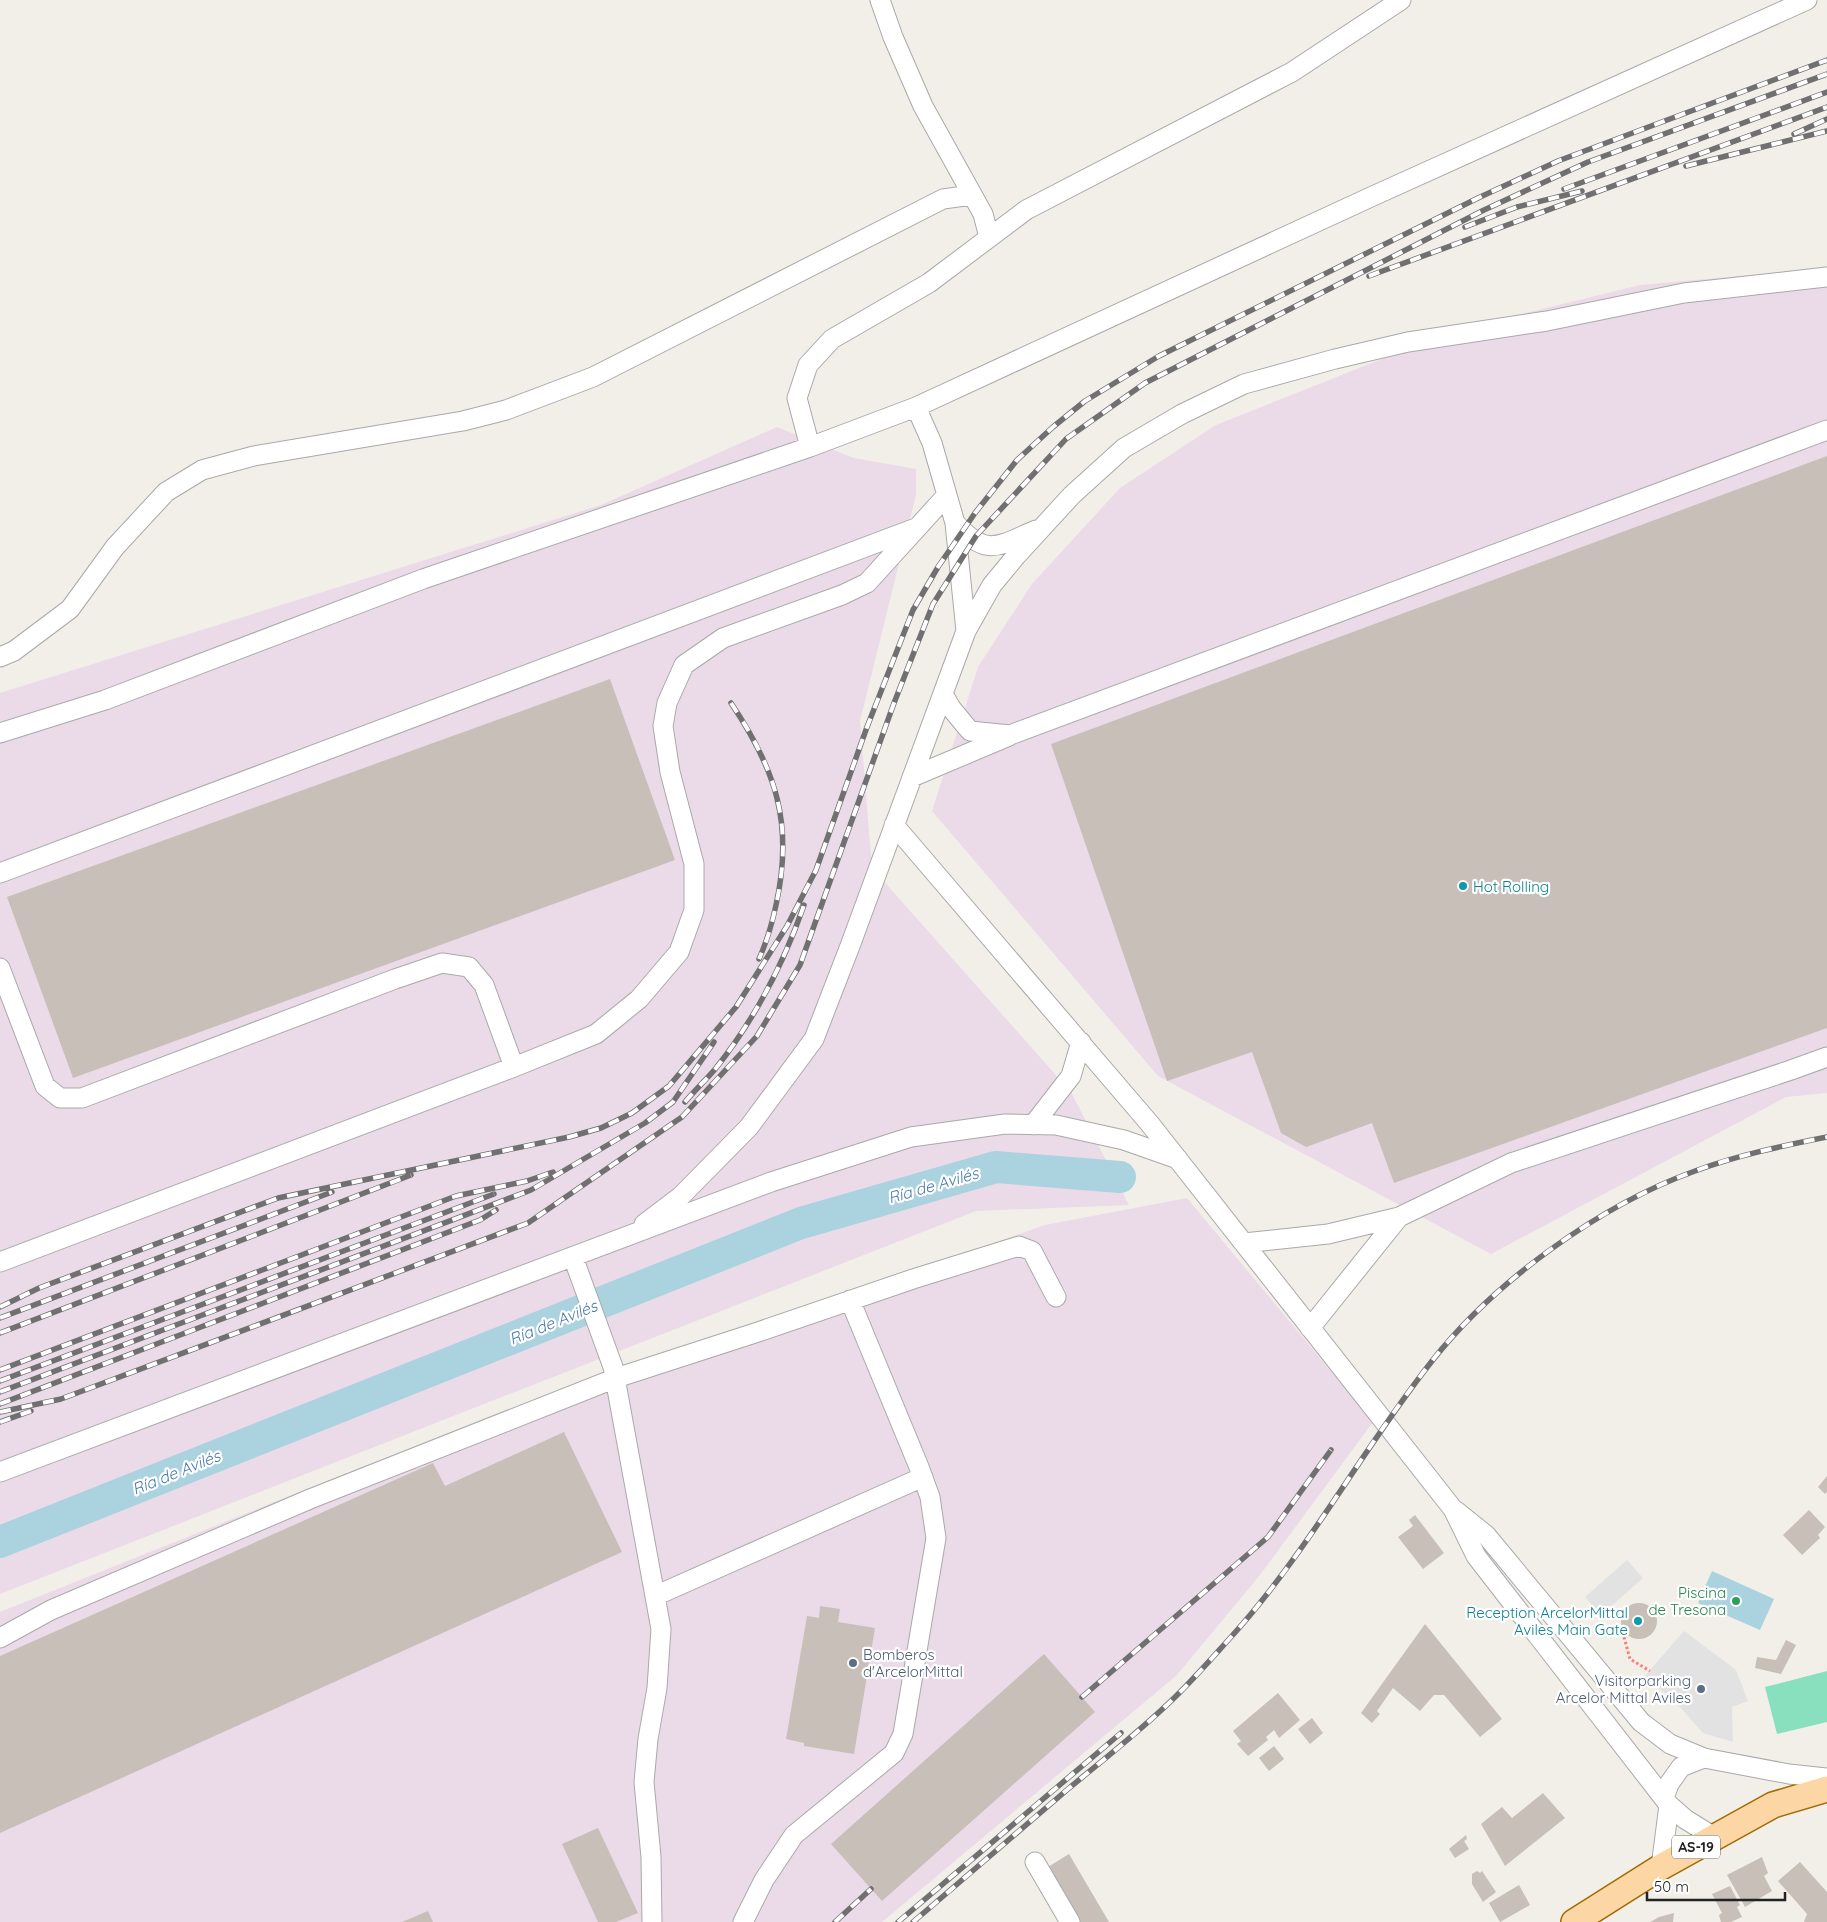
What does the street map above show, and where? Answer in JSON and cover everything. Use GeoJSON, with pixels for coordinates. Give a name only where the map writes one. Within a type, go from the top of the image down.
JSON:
{"type":"FeatureCollection","features":[{"type":"Feature","properties":{"kind":"main road","name":"AS-19"},"geometry":{"type":"LineString","coordinates":[[1574,1922],[1660,1867],[1773,1805],[1827,1789]]}},
{"type":"Feature","properties":{"kind":"street"},"geometry":{"type":"LineString","coordinates":[[880,0],[893,38],[923,106],[983,214],[989,237]]}},
{"type":"Feature","properties":{"kind":"street"},"geometry":{"type":"LineString","coordinates":[[810,448],[797,398],[808,365],[832,339],[929,283],[1026,210],[1292,72],[1401,0]]}},
{"type":"Feature","properties":{"kind":"street"},"geometry":{"type":"LineString","coordinates":[[0,734],[105,700],[423,578],[810,448],[916,407],[1373,196],[1807,0]]}},
{"type":"Feature","properties":{"kind":"street"},"geometry":{"type":"LineString","coordinates":[[0,657],[14,651],[70,609],[114,547],[166,492],[202,470],[254,456],[463,421],[506,410],[593,377],[943,199],[972,195]]}},
{"type":"Feature","properties":{"kind":"street"},"geometry":{"type":"LineString","coordinates":[[628,1236],[681,1196],[749,1128],[814,1039],[966,631],[992,585],[1072,495],[1124,448],[1182,414],[1244,384],[1335,359],[1408,342],[1547,321],[1684,293],[1827,277]]}},
{"type":"Feature","properties":{"kind":"street"},"geometry":{"type":"LineString","coordinates":[[916,407],[932,443],[955,522],[966,631]]}},
{"type":"Feature","properties":{"kind":"street"},"geometry":{"type":"LineString","coordinates":[[912,777],[1010,735],[1827,430]]}},
{"type":"Feature","properties":{"kind":"street"},"geometry":{"type":"LineString","coordinates":[[0,1262],[514,1067],[596,1034],[638,999],[679,952],[694,910],[694,864],[670,772],[662,726],[667,703],[684,665],[723,638],[842,595],[867,583],[947,495]]}},
{"type":"Feature","properties":{"kind":"street"},"geometry":{"type":"LineString","coordinates":[[955,522],[973,540],[981,544],[996,546],[1042,528]]}},
{"type":"Feature","properties":{"kind":"street"},"geometry":{"type":"LineString","coordinates":[[0,873],[919,526]]}},
{"type":"Feature","properties":{"kind":"street"},"geometry":{"type":"LineString","coordinates":[[943,694],[951,708],[970,731],[1010,735]]}},
{"type":"Feature","properties":{"kind":"street"},"geometry":{"type":"LineString","coordinates":[[894,825],[1178,1159],[1453,1509],[1476,1556],[1666,1802],[1685,1819],[1714,1837]]}},
{"type":"Feature","properties":{"kind":"street"},"geometry":{"type":"LineString","coordinates":[[0,968],[44,1086],[60,1098],[82,1098],[395,979],[442,963],[469,968],[484,985],[514,1067]]}},
{"type":"Feature","properties":{"kind":"street"},"geometry":{"type":"LineString","coordinates":[[1033,1125],[1071,1076],[1080,1042]]}},
{"type":"Feature","properties":{"kind":"street"},"geometry":{"type":"LineString","coordinates":[[1244,1243],[1328,1234],[1399,1218],[1511,1163],[1791,1070],[1827,1056]]}},
{"type":"Feature","properties":{"kind":"street"},"geometry":{"type":"LineString","coordinates":[[0,1472],[771,1182],[911,1137],[1005,1124],[1056,1125],[1124,1140],[1178,1159]]}},
{"type":"Feature","properties":{"kind":"street"},"geometry":{"type":"LineString","coordinates":[[1310,1328],[1399,1218]]}},
{"type":"Feature","properties":{"kind":"street"},"geometry":{"type":"LineString","coordinates":[[0,1638],[51,1610],[301,1503],[614,1373],[1019,1246],[1032,1251],[1056,1296]]}},
{"type":"Feature","properties":{"kind":"street"},"geometry":{"type":"LineString","coordinates":[[573,1257],[614,1373],[661,1629],[657,1688],[648,1739],[644,1782],[651,1857],[652,1922]]}},
{"type":"Feature","properties":{"kind":"street"},"geometry":{"type":"LineString","coordinates":[[743,1922],[764,1880],[794,1835],[894,1753],[903,1734],[936,1538],[930,1497],[923,1477],[850,1300]]}},
{"type":"Feature","properties":{"kind":"street"},"geometry":{"type":"LineString","coordinates":[[655,1596],[923,1477]]}},
{"type":"Feature","properties":{"kind":"street"},"geometry":{"type":"LineString","coordinates":[[1453,1509],[1486,1535],[1641,1722],[1670,1744],[1704,1758],[1789,1774],[1827,1778]]}},
{"type":"Feature","properties":{"kind":"street"},"geometry":{"type":"LineString","coordinates":[[1660,1867],[1669,1784],[1681,1767],[1704,1758]]}},
{"type":"Feature","properties":{"kind":"street"},"geometry":{"type":"LineString","coordinates":[[1035,1862],[1070,1922]]}},
{"type":"Feature","properties":{"kind":"path"},"geometry":{"type":"LineString","coordinates":[[1624,1637],[1630,1659],[1650,1671]]}},
{"type":"Feature","properties":{"kind":"shaded area"},"geometry":{"type":"Polygon","coordinates":[[[1827,268],[1827,1093],[1786,1097],[1491,1254],[1158,1076],[932,811],[978,667],[1032,584],[1120,488],[1216,425],[1452,331],[1640,285],[1827,268]]]}},
{"type":"Feature","properties":{"kind":"shaded area"},"geometry":{"type":"Polygon","coordinates":[[[777,427],[854,458],[916,469],[916,495],[860,721],[872,868],[1071,1092],[1129,1205],[976,1211],[0,1594],[0,693],[601,505],[777,427]]]}},
{"type":"Feature","properties":{"kind":"shaded area"},"geometry":{"type":"Polygon","coordinates":[[[1187,1198],[1373,1422],[1260,1575],[1177,1675],[882,1922],[0,1922],[0,1612],[362,1467],[1045,1225],[1187,1198]]]}},
{"type":"Feature","properties":{"kind":"shaded area"},"geometry":{"type":"Polygon","coordinates":[[[1627,1560],[1643,1578],[1601,1615],[1585,1597],[1627,1560]]]}},
{"type":"Feature","properties":{"kind":"shaded area","name":"Visitorparking Arcelor Mittal Aviles"},"geometry":{"type":"Polygon","coordinates":[[[1684,1631],[1736,1670],[1748,1701],[1732,1707],[1733,1742],[1703,1733],[1680,1707],[1645,1676],[1684,1631]]]}},
{"type":"Feature","properties":{"kind":"green space"},"geometry":{"type":"Polygon","coordinates":[[[1827,1671],[1827,1722],[1777,1734],[1765,1687],[1827,1671]]]}},
{"type":"Feature","properties":{"kind":"water","name":"Piscina de Tresona"},"geometry":{"type":"Polygon","coordinates":[[[1712,1571],[1774,1599],[1760,1630],[1698,1603],[1712,1571]]]}},
{"type":"Feature","properties":{"kind":"building","name":"Hot Rolling"},"geometry":{"type":"Polygon","coordinates":[[[1827,456],[1827,1028],[1394,1183],[1372,1123],[1306,1147],[1281,1133],[1252,1052],[1167,1081],[1051,744],[1827,456]]]}},
{"type":"Feature","properties":{"kind":"building"},"geometry":{"type":"Polygon","coordinates":[[[610,679],[675,860],[73,1078],[7,897],[610,679]]]}},
{"type":"Feature","properties":{"kind":"building"},"geometry":{"type":"Polygon","coordinates":[[[564,1432],[622,1552],[0,1833],[0,1656],[433,1463],[445,1486],[564,1432]]]}},
{"type":"Feature","properties":{"kind":"building"},"geometry":{"type":"Polygon","coordinates":[[[1827,1476],[1827,1492],[1825,1494],[1818,1487],[1827,1476]]]}},
{"type":"Feature","properties":{"kind":"building"},"geometry":{"type":"Polygon","coordinates":[[[1809,1510],[1825,1527],[1818,1535],[1820,1538],[1802,1555],[1783,1535],[1809,1510]]]}},
{"type":"Feature","properties":{"kind":"building"},"geometry":{"type":"Polygon","coordinates":[[[1415,1515],[1444,1553],[1423,1569],[1398,1537],[1413,1526],[1409,1520],[1415,1515]]]}},
{"type":"Feature","properties":{"kind":"building","name":"Reception ArcelorMittal Aviles Main Gate"},"geometry":{"type":"Polygon","coordinates":[[[1639,1603],[1646,1604],[1652,1608],[1656,1614],[1656,1628],[1652,1634],[1646,1638],[1639,1639],[1632,1638],[1626,1634],[1622,1628],[1621,1621],[1622,1614],[1626,1608],[1632,1604],[1639,1603]]]}},
{"type":"Feature","properties":{"kind":"building"},"geometry":{"type":"Polygon","coordinates":[[[820,1606],[840,1609],[838,1622],[875,1628],[854,1754],[804,1746],[804,1743],[786,1739],[807,1616],[819,1618],[820,1606]]]}},
{"type":"Feature","properties":{"kind":"building"},"geometry":{"type":"Polygon","coordinates":[[[1425,1624],[1502,1719],[1480,1737],[1444,1695],[1434,1695],[1420,1711],[1393,1688],[1377,1711],[1380,1714],[1372,1723],[1361,1713],[1425,1624]]]}},
{"type":"Feature","properties":{"kind":"building"},"geometry":{"type":"Polygon","coordinates":[[[1786,1640],[1796,1645],[1781,1674],[1755,1668],[1757,1657],[1776,1660],[1786,1640]]]}},
{"type":"Feature","properties":{"kind":"building"},"geometry":{"type":"Polygon","coordinates":[[[1044,1654],[1095,1712],[882,1901],[831,1844],[1044,1654]]]}},
{"type":"Feature","properties":{"kind":"building"},"geometry":{"type":"Polygon","coordinates":[[[1278,1693],[1300,1720],[1279,1738],[1274,1730],[1266,1737],[1268,1740],[1248,1756],[1237,1744],[1241,1741],[1233,1731],[1278,1693]]]}},
{"type":"Feature","properties":{"kind":"building"},"geometry":{"type":"Polygon","coordinates":[[[1312,1718],[1323,1733],[1310,1744],[1298,1729],[1312,1718]]]}},
{"type":"Feature","properties":{"kind":"building"},"geometry":{"type":"Polygon","coordinates":[[[1274,1746],[1284,1759],[1269,1771],[1259,1758],[1274,1746]]]}},
{"type":"Feature","properties":{"kind":"building"},"geometry":{"type":"Polygon","coordinates":[[[1543,1793],[1565,1818],[1505,1866],[1481,1824],[1502,1807],[1512,1818],[1543,1793]]]}},
{"type":"Feature","properties":{"kind":"building"},"geometry":{"type":"Polygon","coordinates":[[[598,1828],[638,1913],[616,1922],[598,1922],[562,1844],[598,1828]]]}},
{"type":"Feature","properties":{"kind":"building"},"geometry":{"type":"Polygon","coordinates":[[[1466,1835],[1467,1839],[1464,1841],[1469,1849],[1455,1858],[1449,1849],[1466,1835]]]}},
{"type":"Feature","properties":{"kind":"building"},"geometry":{"type":"Polygon","coordinates":[[[1069,1854],[1109,1922],[1079,1922],[1048,1867],[1069,1854]]]}},
{"type":"Feature","properties":{"kind":"building"},"geometry":{"type":"Polygon","coordinates":[[[1762,1857],[1768,1873],[1764,1876],[1772,1891],[1745,1907],[1727,1875],[1762,1857]]]}},
{"type":"Feature","properties":{"kind":"building"},"geometry":{"type":"Polygon","coordinates":[[[1800,1862],[1827,1892],[1827,1922],[1804,1922],[1807,1914],[1778,1881],[1800,1862]]]}},
{"type":"Feature","properties":{"kind":"building"},"geometry":{"type":"Polygon","coordinates":[[[1477,1871],[1480,1873],[1482,1871],[1496,1892],[1483,1902],[1472,1884],[1472,1874],[1477,1871]]]}},
{"type":"Feature","properties":{"kind":"building"},"geometry":{"type":"Polygon","coordinates":[[[1519,1885],[1530,1905],[1500,1922],[1489,1903],[1519,1885]]]}},
{"type":"Feature","properties":{"kind":"building"},"geometry":{"type":"Polygon","coordinates":[[[1730,1886],[1740,1905],[1737,1907],[1742,1917],[1731,1922],[1721,1922],[1719,1915],[1722,1913],[1712,1894],[1730,1886]]]}},
{"type":"Feature","properties":{"kind":"building"},"geometry":{"type":"Polygon","coordinates":[[[428,1911],[433,1922],[402,1922],[428,1911]]]}},
{"type":"Feature","properties":{"kind":"building"},"geometry":{"type":"Polygon","coordinates":[[[1674,1913],[1673,1922],[1650,1922],[1659,1917],[1674,1913]]]}},
{"type":"Feature","properties":{"kind":"waterway","name":"Ría de Avilés"},"geometry":{"type":"LineString","coordinates":[[0,1542],[801,1223],[996,1167],[1120,1177]]}},
{"type":"Feature","properties":{"kind":"railway"},"geometry":{"type":"LineString","coordinates":[[0,1307],[39,1288],[278,1198],[569,1137],[601,1128],[632,1113],[669,1086],[736,1007],[787,926],[816,870],[867,727],[913,610],[938,567],[975,513],[1017,460],[1053,427],[1085,401],[1159,356],[1478,198],[1558,161],[1827,60]]}},
{"type":"Feature","properties":{"kind":"railway"},"geometry":{"type":"LineString","coordinates":[[0,1412],[61,1399],[528,1223],[682,1117],[757,1036],[800,965],[894,703],[933,604],[976,536],[1066,439],[1145,383],[1484,210],[1588,162],[1827,74]]}},
{"type":"Feature","properties":{"kind":"railway"},"geometry":{"type":"LineString","coordinates":[[1564,189],[1827,92]]}},
{"type":"Feature","properties":{"kind":"railway"},"geometry":{"type":"LineString","coordinates":[[1369,276],[1827,107]]}},
{"type":"Feature","properties":{"kind":"railway"},"geometry":{"type":"LineString","coordinates":[[1794,134],[1827,119]]}},
{"type":"Feature","properties":{"kind":"railway"},"geometry":{"type":"LineString","coordinates":[[1686,166],[1827,131]]}},
{"type":"Feature","properties":{"kind":"railway"},"geometry":{"type":"LineString","coordinates":[[1465,227],[1517,207],[1582,191]]}},
{"type":"Feature","properties":{"kind":"railway"},"geometry":{"type":"LineString","coordinates":[[731,703],[760,751],[770,775],[782,823],[781,876],[773,919],[759,959]]}},
{"type":"Feature","properties":{"kind":"railway"},"geometry":{"type":"LineString","coordinates":[[685,1102],[730,1050],[755,1011],[787,948],[804,905]]}},
{"type":"Feature","properties":{"kind":"railway"},"geometry":{"type":"LineString","coordinates":[[0,1392],[531,1190],[645,1123],[673,1102],[714,1042]]}},
{"type":"Feature","properties":{"kind":"railway"},"geometry":{"type":"LineString","coordinates":[[913,1922],[1134,1735],[1195,1677],[1231,1637],[1285,1571],[1381,1430],[1432,1361],[1457,1332],[1517,1275],[1586,1225],[1659,1186],[1727,1160],[1827,1137]]}},
{"type":"Feature","properties":{"kind":"railway"},"geometry":{"type":"LineString","coordinates":[[0,1370],[456,1196],[527,1181],[553,1172]]}},
{"type":"Feature","properties":{"kind":"railway"},"geometry":{"type":"LineString","coordinates":[[0,1333],[411,1175]]}},
{"type":"Feature","properties":{"kind":"railway"},"geometry":{"type":"LineString","coordinates":[[0,1318],[332,1192]]}},
{"type":"Feature","properties":{"kind":"railway"},"geometry":{"type":"LineString","coordinates":[[0,1381],[494,1194]]}},
{"type":"Feature","properties":{"kind":"railway"},"geometry":{"type":"LineString","coordinates":[[0,1404],[480,1220],[496,1210]]}},
{"type":"Feature","properties":{"kind":"railway"},"geometry":{"type":"LineString","coordinates":[[0,1422],[31,1411]]}},
{"type":"Feature","properties":{"kind":"railway"},"geometry":{"type":"LineString","coordinates":[[1082,1697],[1268,1537],[1331,1450]]}},
{"type":"Feature","properties":{"kind":"railway"},"geometry":{"type":"LineString","coordinates":[[898,1922],[1121,1733]]}},
{"type":"Feature","properties":{"kind":"railway"},"geometry":{"type":"LineString","coordinates":[[835,1922],[871,1889]]}},
{"type":"Feature","properties":{"kind":"place","name":"Hot Rolling"},"geometry":{"type":"Point","coordinates":[1463,886]}},
{"type":"Feature","properties":{"kind":"place","name":"Piscina de Tresona"},"geometry":{"type":"Point","coordinates":[1736,1601]}},
{"type":"Feature","properties":{"kind":"place","name":"Reception ArcelorMittal Aviles Main Gate"},"geometry":{"type":"Point","coordinates":[1638,1621]}},
{"type":"Feature","properties":{"kind":"place","name":"Bomberos d'ArcelorMittal"},"geometry":{"type":"Point","coordinates":[853,1663]}},
{"type":"Feature","properties":{"kind":"place","name":"Visitorparking Arcelor Mittal Aviles"},"geometry":{"type":"Point","coordinates":[1701,1689]}}]}
